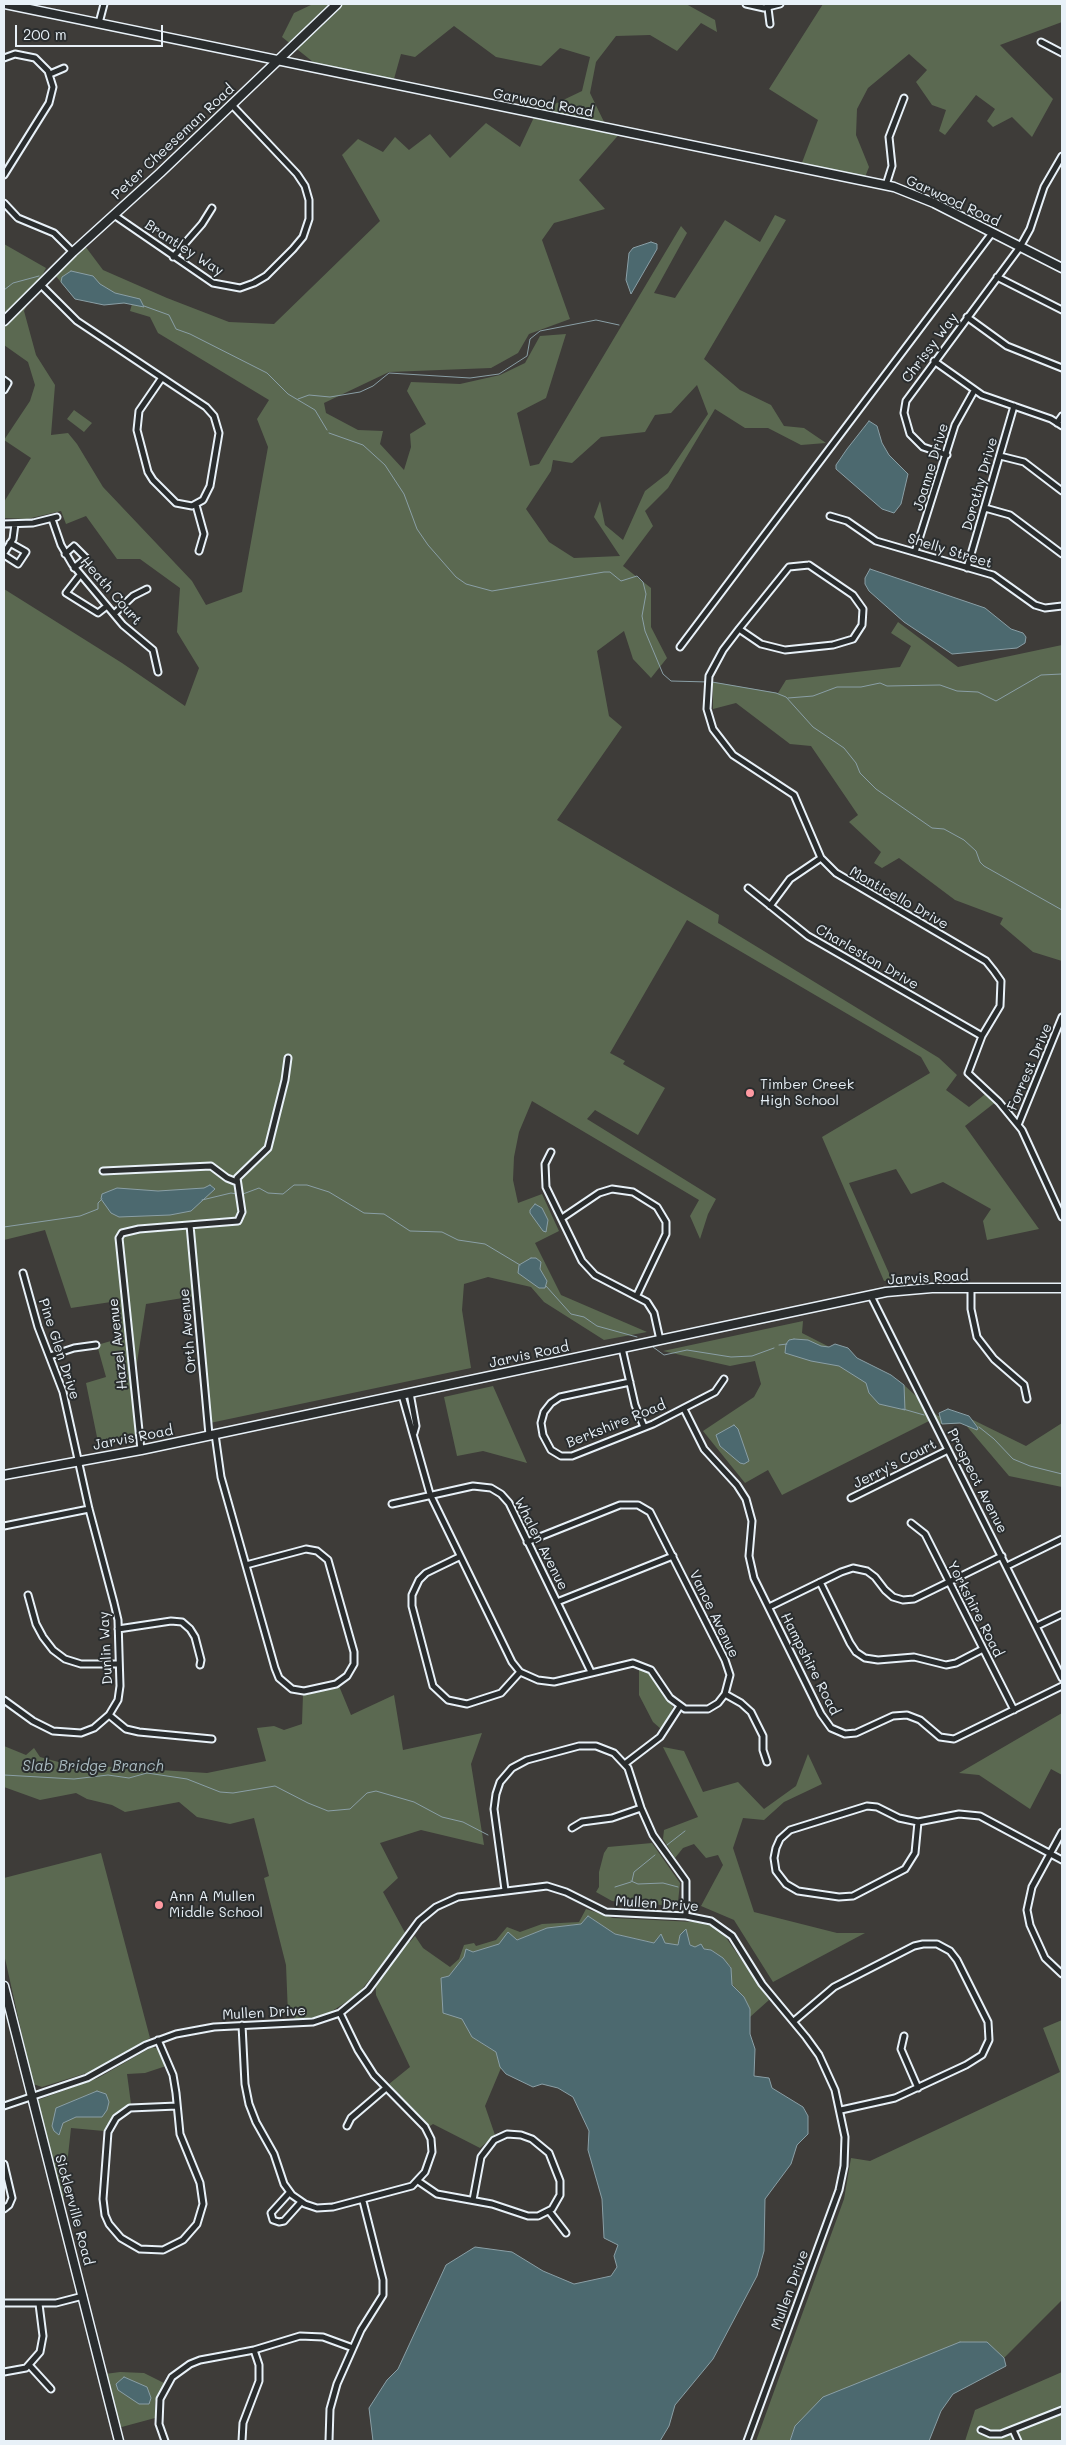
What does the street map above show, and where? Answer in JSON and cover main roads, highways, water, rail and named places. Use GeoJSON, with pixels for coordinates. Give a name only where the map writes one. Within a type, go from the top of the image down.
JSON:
{"type":"FeatureCollection","features":[{"type":"Feature","properties":{"kind":"water"},"geometry":{"type":"Polygon","coordinates":[[[651,242],[657,244],[657,249],[631,294],[626,280],[629,253],[633,248],[651,242]]]}},
{"type":"Feature","properties":{"kind":"water"},"geometry":{"type":"Polygon","coordinates":[[[71,271],[93,276],[100,284],[115,293],[140,299],[144,307],[124,303],[104,305],[75,299],[61,282],[62,277],[71,271]]]}},
{"type":"Feature","properties":{"kind":"water"},"geometry":{"type":"Polygon","coordinates":[[[869,421],[877,426],[882,443],[889,455],[908,474],[901,504],[894,513],[882,509],[836,469],[836,465],[847,449],[869,421]]]}},
{"type":"Feature","properties":{"kind":"water"},"geometry":{"type":"Polygon","coordinates":[[[870,569],[985,608],[1011,629],[1023,633],[1026,637],[1025,643],[1017,648],[952,654],[904,622],[869,591],[865,584],[865,578],[870,569]]]}},
{"type":"Feature","properties":{"kind":"water"},"geometry":{"type":"Polygon","coordinates":[[[210,1185],[215,1189],[191,1211],[170,1215],[119,1217],[111,1213],[101,1199],[102,1194],[117,1188],[158,1191],[204,1188],[210,1185]]]}},
{"type":"Feature","properties":{"kind":"water"},"geometry":{"type":"Polygon","coordinates":[[[535,1204],[542,1208],[548,1220],[546,1232],[543,1231],[530,1213],[535,1204]]]}},
{"type":"Feature","properties":{"kind":"water"},"geometry":{"type":"Polygon","coordinates":[[[531,1258],[536,1258],[541,1262],[540,1269],[547,1281],[545,1288],[539,1288],[518,1273],[519,1265],[531,1258]]]}},
{"type":"Feature","properties":{"kind":"water"},"geometry":{"type":"Polygon","coordinates":[[[789,1340],[808,1340],[821,1346],[829,1347],[835,1344],[848,1348],[857,1358],[891,1375],[904,1385],[905,1410],[879,1404],[869,1393],[866,1383],[839,1366],[811,1361],[785,1353],[786,1344],[789,1340]]]}},
{"type":"Feature","properties":{"kind":"water"},"geometry":{"type":"Polygon","coordinates":[[[948,1409],[969,1416],[978,1428],[977,1430],[960,1423],[942,1424],[939,1413],[948,1409]]]}},
{"type":"Feature","properties":{"kind":"water"},"geometry":{"type":"Polygon","coordinates":[[[734,1425],[738,1429],[749,1461],[744,1464],[740,1463],[720,1446],[716,1435],[734,1425]]]}},
{"type":"Feature","properties":{"kind":"water"},"geometry":{"type":"Polygon","coordinates":[[[588,1916],[615,1934],[654,1943],[661,1934],[665,1943],[678,1945],[680,1935],[686,1929],[690,1945],[695,1947],[701,1944],[704,1949],[711,1950],[723,1958],[731,1968],[732,1985],[744,1997],[750,2009],[750,2034],[755,2049],[754,2076],[769,2078],[772,2088],[803,2107],[808,2116],[808,2134],[797,2145],[791,2164],[765,2199],[764,2251],[757,2276],[713,2359],[675,2405],[669,2426],[660,2441],[373,2441],[369,2408],[387,2380],[398,2369],[446,2265],[475,2247],[512,2252],[543,2271],[574,2284],[611,2276],[617,2267],[614,2256],[618,2245],[604,2238],[602,2199],[588,2150],[589,2131],[573,2097],[558,2088],[542,2084],[533,2087],[506,2074],[500,2067],[496,2052],[472,2037],[462,2019],[443,2013],[441,1978],[449,1976],[464,1957],[466,1949],[473,1952],[499,1944],[508,1932],[517,1940],[547,1928],[581,1924],[588,1916]]]}},
{"type":"Feature","properties":{"kind":"water"},"geometry":{"type":"Polygon","coordinates":[[[97,2091],[106,2094],[109,2102],[107,2110],[102,2117],[76,2117],[63,2123],[59,2135],[54,2131],[52,2126],[56,2108],[97,2091]]]}},
{"type":"Feature","properties":{"kind":"water"},"geometry":{"type":"Polygon","coordinates":[[[960,2342],[987,2342],[1004,2358],[1006,2366],[953,2394],[941,2411],[929,2441],[790,2441],[795,2426],[823,2397],[960,2342]]]}},
{"type":"Feature","properties":{"kind":"water"},"geometry":{"type":"Polygon","coordinates":[[[124,2377],[147,2387],[151,2398],[149,2404],[139,2404],[118,2390],[116,2384],[124,2377]]]}},
{"type":"Feature","properties":{"kind":"waterway"},"geometry":{"type":"LineString","coordinates":[[4,290],[13,283],[39,276]]}},
{"type":"Feature","properties":{"kind":"waterway"},"geometry":{"type":"LineString","coordinates":[[144,306],[169,315],[176,329],[190,334],[267,373],[288,394],[315,410],[327,430]]}},
{"type":"Feature","properties":{"kind":"waterway"},"geometry":{"type":"LineString","coordinates":[[298,399],[309,395],[330,397],[360,392],[373,386],[389,373],[470,378],[499,374],[527,356],[530,339],[540,331],[596,320],[619,325]]}},
{"type":"Feature","properties":{"kind":"waterway"},"geometry":{"type":"LineString","coordinates":[[329,433],[363,445],[385,465],[404,494],[417,529],[428,545],[456,577],[466,584],[492,591],[604,572],[610,572],[621,581],[637,576],[643,582],[646,594],[642,616],[645,631],[663,674],[671,681],[708,682]]}},
{"type":"Feature","properties":{"kind":"waterway"},"geometry":{"type":"LineString","coordinates":[[788,698],[813,696],[837,687],[861,687],[880,683],[887,686],[940,685],[957,691],[978,692],[996,701],[1041,675],[1062,674]]}},
{"type":"Feature","properties":{"kind":"waterway"},"geometry":{"type":"LineString","coordinates":[[712,682],[776,693],[786,697],[813,727],[844,748],[856,763],[860,773],[876,789],[932,828],[944,829],[964,840],[976,851],[980,862],[984,866],[1062,910]]}},
{"type":"Feature","properties":{"kind":"waterway"},"geometry":{"type":"LineString","coordinates":[[243,1194],[259,1188],[268,1193],[283,1194],[294,1185],[307,1185],[329,1192],[364,1213],[384,1214],[410,1231],[442,1232],[458,1240],[485,1244],[520,1265]]}},
{"type":"Feature","properties":{"kind":"waterway"},"geometry":{"type":"LineString","coordinates":[[202,1200],[231,1193],[237,1194]]}},
{"type":"Feature","properties":{"kind":"waterway"},"geometry":{"type":"LineString","coordinates":[[4,1227],[80,1216],[98,1209],[98,1203],[102,1199]]}},
{"type":"Feature","properties":{"kind":"waterway"},"geometry":{"type":"LineString","coordinates":[[546,1286],[571,1314],[584,1317],[597,1326],[637,1337]]}},
{"type":"Feature","properties":{"kind":"waterway"},"geometry":{"type":"LineString","coordinates":[[779,1345],[787,1344]]}},
{"type":"Feature","properties":{"kind":"waterway"},"geometry":{"type":"LineString","coordinates":[[653,1347],[664,1355],[687,1350],[731,1357],[752,1356],[774,1348]]}},
{"type":"Feature","properties":{"kind":"waterway"},"geometry":{"type":"LineString","coordinates":[[903,1409],[924,1415]]}},
{"type":"Feature","properties":{"kind":"waterway"},"geometry":{"type":"LineString","coordinates":[[979,1427],[994,1439],[1013,1459],[1030,1466],[1062,1474]]}},
{"type":"Feature","properties":{"kind":"waterway","name":"Slab Bridge Branch"},"geometry":{"type":"LineString","coordinates":[[4,1775],[74,1779],[108,1775],[129,1778],[147,1773],[187,1779],[220,1792],[233,1793],[275,1786],[328,1811],[350,1809],[367,1793],[376,1791],[414,1802],[442,1817],[463,1822],[488,1835]]}},
{"type":"Feature","properties":{"kind":"waterway","name":"Slab Bridge Branch"},"geometry":{"type":"LineString","coordinates":[[667,1845],[685,1831]]}},
{"type":"Feature","properties":{"kind":"waterway","name":"Slab Bridge Branch"},"geometry":{"type":"LineString","coordinates":[[632,1881],[634,1872],[655,1855]]}},
{"type":"Feature","properties":{"kind":"waterway"},"geometry":{"type":"LineString","coordinates":[[631,1881],[638,1884],[663,1883],[678,1887]]}},
{"type":"Feature","properties":{"kind":"waterway","name":"Slab Bridge Branch"},"geometry":{"type":"LineString","coordinates":[[615,1887],[631,1882]]}},
{"type":"Feature","properties":{"kind":"place","name":"Timber Creek High School"},"geometry":{"type":"Point","coordinates":[750,1093]}},
{"type":"Feature","properties":{"kind":"place","name":"Ann A Mullen Middle School"},"geometry":{"type":"Point","coordinates":[159,1905]}}]}
